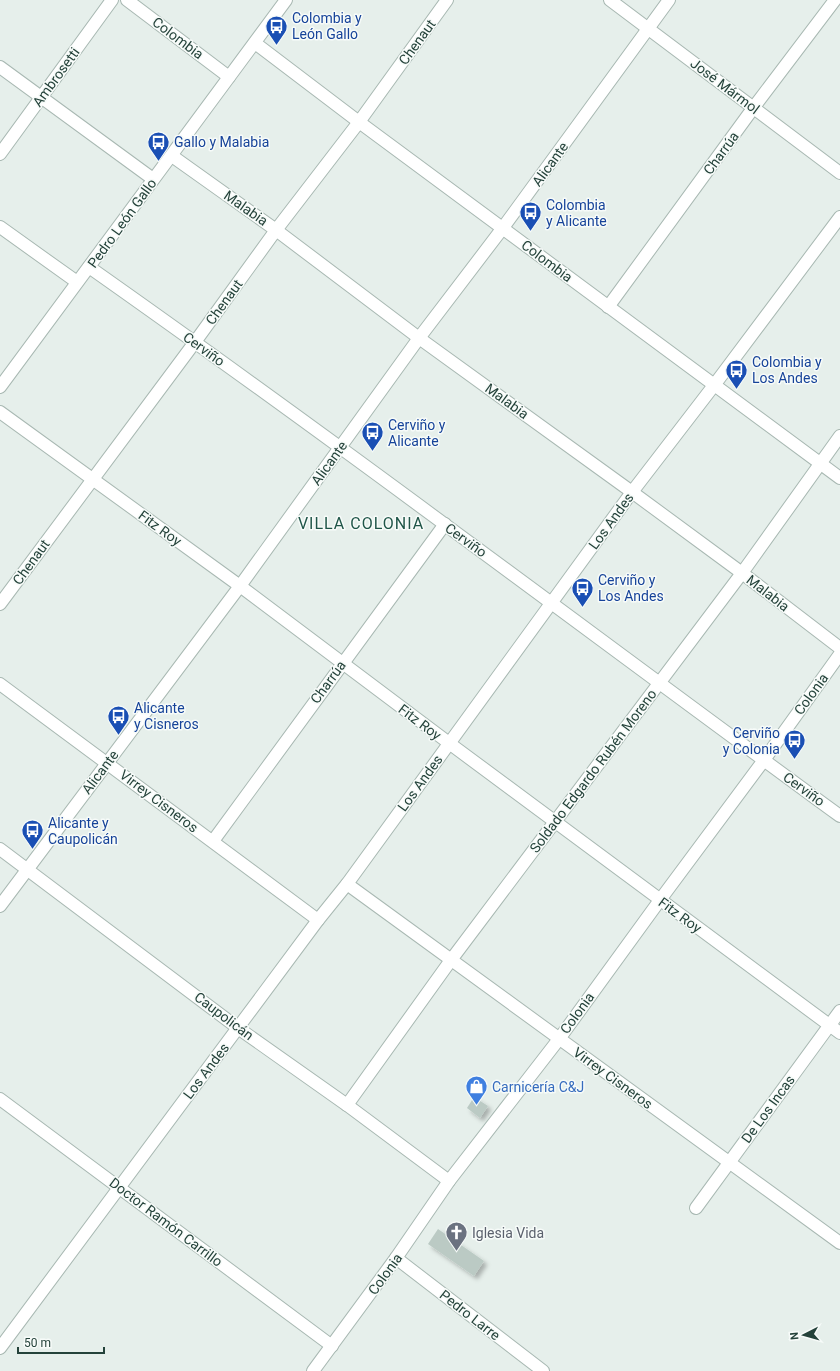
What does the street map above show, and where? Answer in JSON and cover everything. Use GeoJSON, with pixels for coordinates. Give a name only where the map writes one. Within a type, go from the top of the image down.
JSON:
{"type":"FeatureCollection","features":[{"type":"Feature","properties":{"kind":"street","name":"Ambrosetti"},"geometry":{"type":"LineString","coordinates":[[0,154],[112,0]]}},
{"type":"Feature","properties":{"kind":"street","name":"Colombia"},"geometry":{"type":"LineString","coordinates":[[127,0],[229,76]]}},
{"type":"Feature","properties":{"kind":"street","name":"Pedro León Gallo"},"geometry":{"type":"LineString","coordinates":[[0,387],[286,0]]}},
{"type":"Feature","properties":{"kind":"street","name":"Chenaut"},"geometry":{"type":"LineString","coordinates":[[0,604],[195,342],[276,230],[359,122],[447,0]]}},
{"type":"Feature","properties":{"kind":"street","name":"José Mármol"},"geometry":{"type":"LineString","coordinates":[[610,0],[840,173]]}},
{"type":"Feature","properties":{"kind":"street","name":"Alicante"},"geometry":{"type":"LineString","coordinates":[[0,906],[240,586],[419,338],[502,229],[669,0]]}},
{"type":"Feature","properties":{"kind":"street","name":"Charrúa"},"geometry":{"type":"LineString","coordinates":[[608,307],[754,107],[835,0]]}},
{"type":"Feature","properties":{"kind":"street","name":"Colombia"},"geometry":{"type":"LineString","coordinates":[[255,43],[502,229],[715,384],[729,397],[840,478]]}},
{"type":"Feature","properties":{"kind":"street"},"geometry":{"type":"LineString","coordinates":[[0,67],[153,179]]}},
{"type":"Feature","properties":{"kind":"street","name":"Malabia"},"geometry":{"type":"LineString","coordinates":[[172,156],[276,230],[419,338],[742,573],[840,648]]}},
{"type":"Feature","properties":{"kind":"street","name":"Los Andes"},"geometry":{"type":"LineString","coordinates":[[0,1348],[318,920],[347,884],[632,492],[840,217]]}},
{"type":"Feature","properties":{"kind":"street"},"geometry":{"type":"LineString","coordinates":[[0,227],[77,282]]}},
{"type":"Feature","properties":{"kind":"street","name":"Cerviño"},"geometry":{"type":"LineString","coordinates":[[89,267],[195,342],[445,524],[658,683],[840,816]]}},
{"type":"Feature","properties":{"kind":"street","name":"Fitz Roy"},"geometry":{"type":"LineString","coordinates":[[0,412],[240,586],[660,900],[840,1032]]}},
{"type":"Feature","properties":{"kind":"street","name":"Soldado Edgardo Rubén Moreno"},"geometry":{"type":"LineString","coordinates":[[347,1105],[452,960],[658,683],[742,573],[840,436]]}},
{"type":"Feature","properties":{"kind":"street","name":"Charrúa"},"geometry":{"type":"LineString","coordinates":[[213,841],[445,524]]}},
{"type":"Feature","properties":{"kind":"street","name":"Colonia"},"geometry":{"type":"LineString","coordinates":[[313,1371],[396,1258],[449,1181],[559,1039],[840,654]]}},
{"type":"Feature","properties":{"kind":"street","name":"Virrey Cisneros"},"geometry":{"type":"LineString","coordinates":[[0,684],[318,920]]}},
{"type":"Feature","properties":{"kind":"street","name":"Caupolicán"},"geometry":{"type":"LineString","coordinates":[[0,849],[238,1028],[347,1105],[449,1181]]}},
{"type":"Feature","properties":{"kind":"street","name":"Virrey Cisneros"},"geometry":{"type":"LineString","coordinates":[[347,884],[840,1243]]}},
{"type":"Feature","properties":{"kind":"street","name":"De Los Incas"},"geometry":{"type":"LineString","coordinates":[[696,1208],[840,1011]]}},
{"type":"Feature","properties":{"kind":"street","name":"Doctor Ramón Carrillo"},"geometry":{"type":"LineString","coordinates":[[0,1099],[332,1346]]}},
{"type":"Feature","properties":{"kind":"street","name":"Pedro Larre"},"geometry":{"type":"LineString","coordinates":[[396,1258],[543,1371]]}},
{"type":"Feature","properties":{"kind":"building","name":"Carnicería C&J"},"geometry":{"type":"Polygon","coordinates":[[[474,1097],[488,1106],[480,1118],[467,1108],[474,1097]]]}},
{"type":"Feature","properties":{"kind":"building","name":"Iglesia Vida"},"geometry":{"type":"Polygon","coordinates":[[[438,1229],[484,1261],[474,1276],[428,1244],[438,1229]]]}},
{"type":"Feature","properties":{"kind":"place","name":"Colombia y León Gallo"},"geometry":{"type":"Point","coordinates":[277,46]}},
{"type":"Feature","properties":{"kind":"place","name":"Gallo y Malabia"},"geometry":{"type":"Point","coordinates":[158,162]}},
{"type":"Feature","properties":{"kind":"place","name":"Colombia y Alicante"},"geometry":{"type":"Point","coordinates":[531,232]}},
{"type":"Feature","properties":{"kind":"place","name":"Colombia y Los Andes"},"geometry":{"type":"Point","coordinates":[736,390]}},
{"type":"Feature","properties":{"kind":"place","name":"Cerviño y Alicante"},"geometry":{"type":"Point","coordinates":[372,452]}},
{"type":"Feature","properties":{"kind":"place","name":"Cerviño y Los Andes"},"geometry":{"type":"Point","coordinates":[583,608]}},
{"type":"Feature","properties":{"kind":"place","name":"Alicante y Cisneros"},"geometry":{"type":"Point","coordinates":[118,736]}},
{"type":"Feature","properties":{"kind":"place","name":"Cerviño y Colonia"},"geometry":{"type":"Point","coordinates":[795,760]}},
{"type":"Feature","properties":{"kind":"place","name":"Alicante y Caupolicán"},"geometry":{"type":"Point","coordinates":[32,850]}},
{"type":"Feature","properties":{"kind":"place","name":"Carnicería C&J"},"geometry":{"type":"Point","coordinates":[477,1106]}},
{"type":"Feature","properties":{"kind":"place","name":"Iglesia Vida"},"geometry":{"type":"Point","coordinates":[456,1252]}},
{"type":"Feature","properties":{"kind":"district","name":"VILLA COLONIA"},"geometry":{"type":"Point","coordinates":[361,523]}}]}
